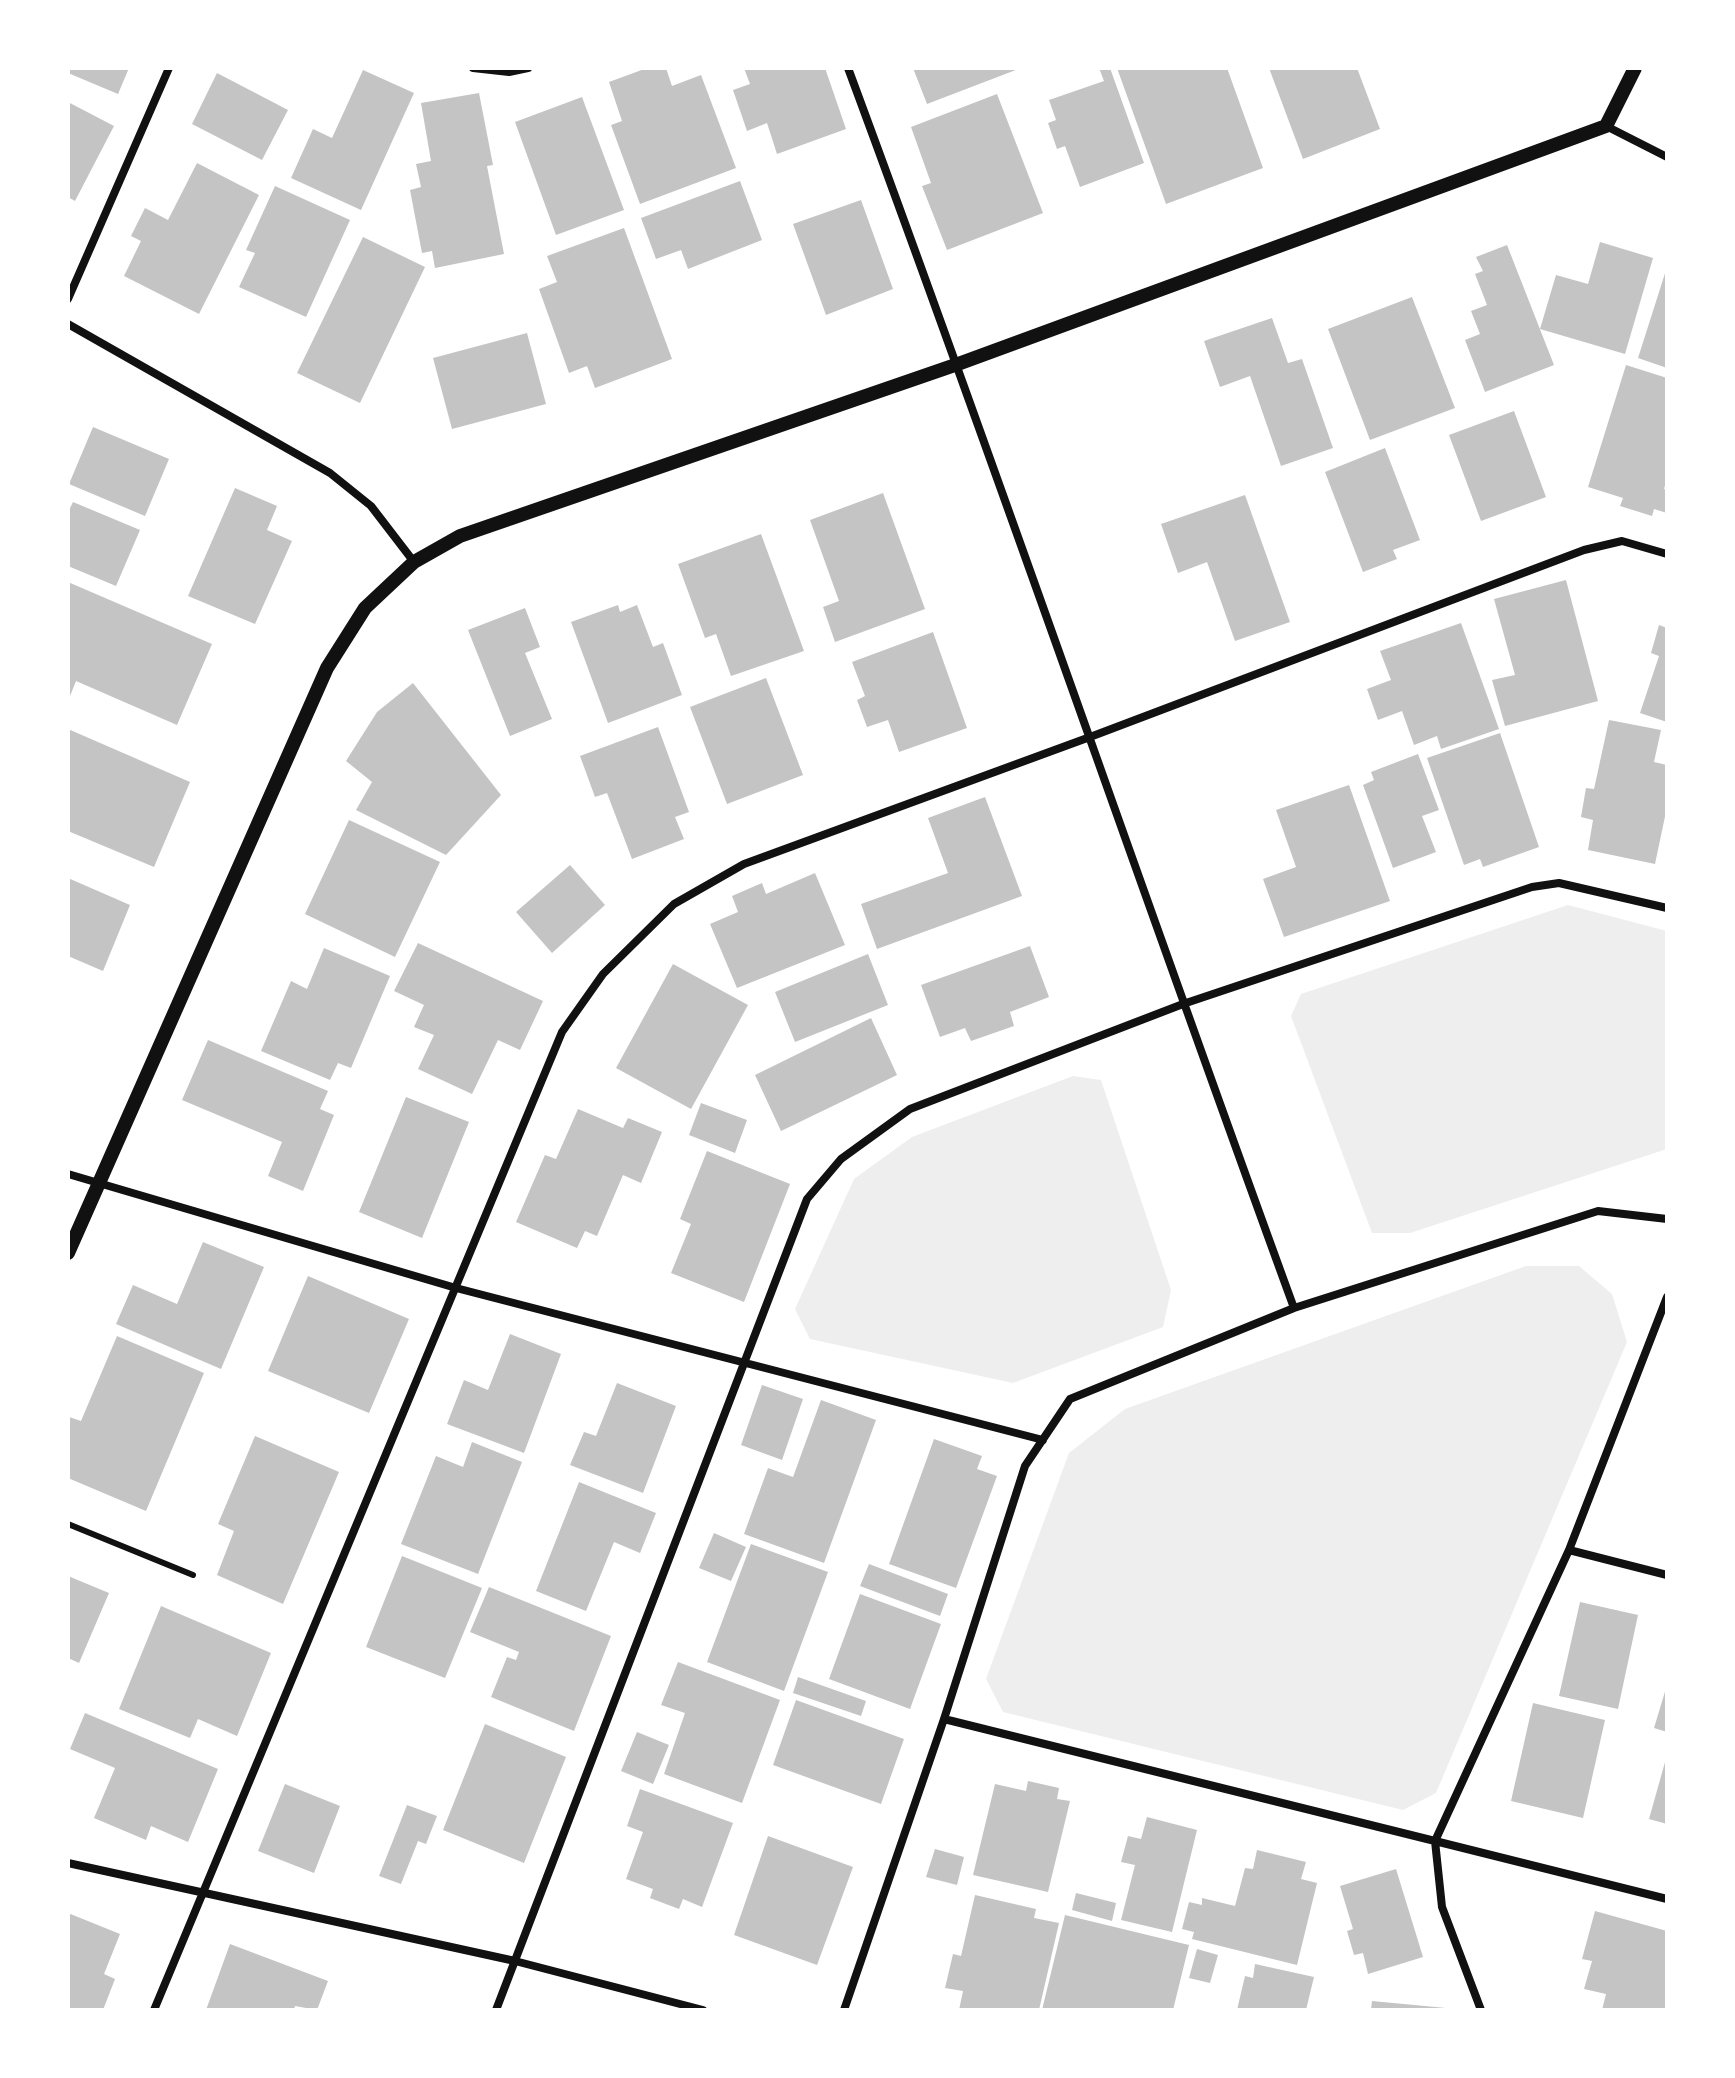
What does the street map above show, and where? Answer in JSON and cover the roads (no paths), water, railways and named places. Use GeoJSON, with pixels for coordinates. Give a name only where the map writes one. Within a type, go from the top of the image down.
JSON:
{"type":"FeatureCollection","features":[{"type":"Feature","properties":{"kind":"street"},"geometry":{"type":"LineString","coordinates":[[68,299],[169,68]]}},
{"type":"Feature","properties":{"kind":"street"},"geometry":{"type":"LineString","coordinates":[[473,68],[509,72],[528,68]]}},
{"type":"Feature","properties":{"kind":"street"},"geometry":{"type":"LineString","coordinates":[[848,68],[958,364],[1183,1004],[1294,1308]]}},
{"type":"Feature","properties":{"kind":"street"},"geometry":{"type":"LineString","coordinates":[[68,1253],[327,668],[365,608],[414,562],[460,536],[958,364],[1606,126],[1635,68]]}},
{"type":"Feature","properties":{"kind":"street"},"geometry":{"type":"LineString","coordinates":[[1606,126],[1667,157]]}},
{"type":"Feature","properties":{"kind":"street"},"geometry":{"type":"LineString","coordinates":[[68,324],[330,473],[371,506],[414,562]]}},
{"type":"Feature","properties":{"kind":"street"},"geometry":{"type":"LineString","coordinates":[[154,2010],[562,1032],[603,974],[674,904],[744,864],[1584,550],[1622,541],[1667,554]]}},
{"type":"Feature","properties":{"kind":"street"},"geometry":{"type":"LineString","coordinates":[[496,2010],[807,1199],[841,1159],[910,1109],[1183,1004],[1532,887],[1559,883],[1667,908]]}},
{"type":"Feature","properties":{"kind":"street"},"geometry":{"type":"LineString","coordinates":[[68,1174],[456,1288],[1043,1440]]}},
{"type":"Feature","properties":{"kind":"street"},"geometry":{"type":"LineString","coordinates":[[844,2010],[944,1719],[1025,1466],[1070,1399],[1294,1308],[1598,1211],[1667,1219]]}},
{"type":"Feature","properties":{"kind":"street"},"geometry":{"type":"LineString","coordinates":[[1481,2010],[1442,1907],[1435,1841],[1569,1550],[1667,1297]]}},
{"type":"Feature","properties":{"kind":"street"},"geometry":{"type":"LineString","coordinates":[[1569,1550],[1667,1575]]}},
{"type":"Feature","properties":{"kind":"street"},"geometry":{"type":"LineString","coordinates":[[944,1719],[1667,1899]]}},
{"type":"Feature","properties":{"kind":"street"},"geometry":{"type":"LineString","coordinates":[[68,1863],[515,1961],[703,2010]]}},
{"type":"Feature","properties":{"kind":"lane"},"geometry":{"type":"LineString","coordinates":[[68,1524],[193,1575]]}}]}
